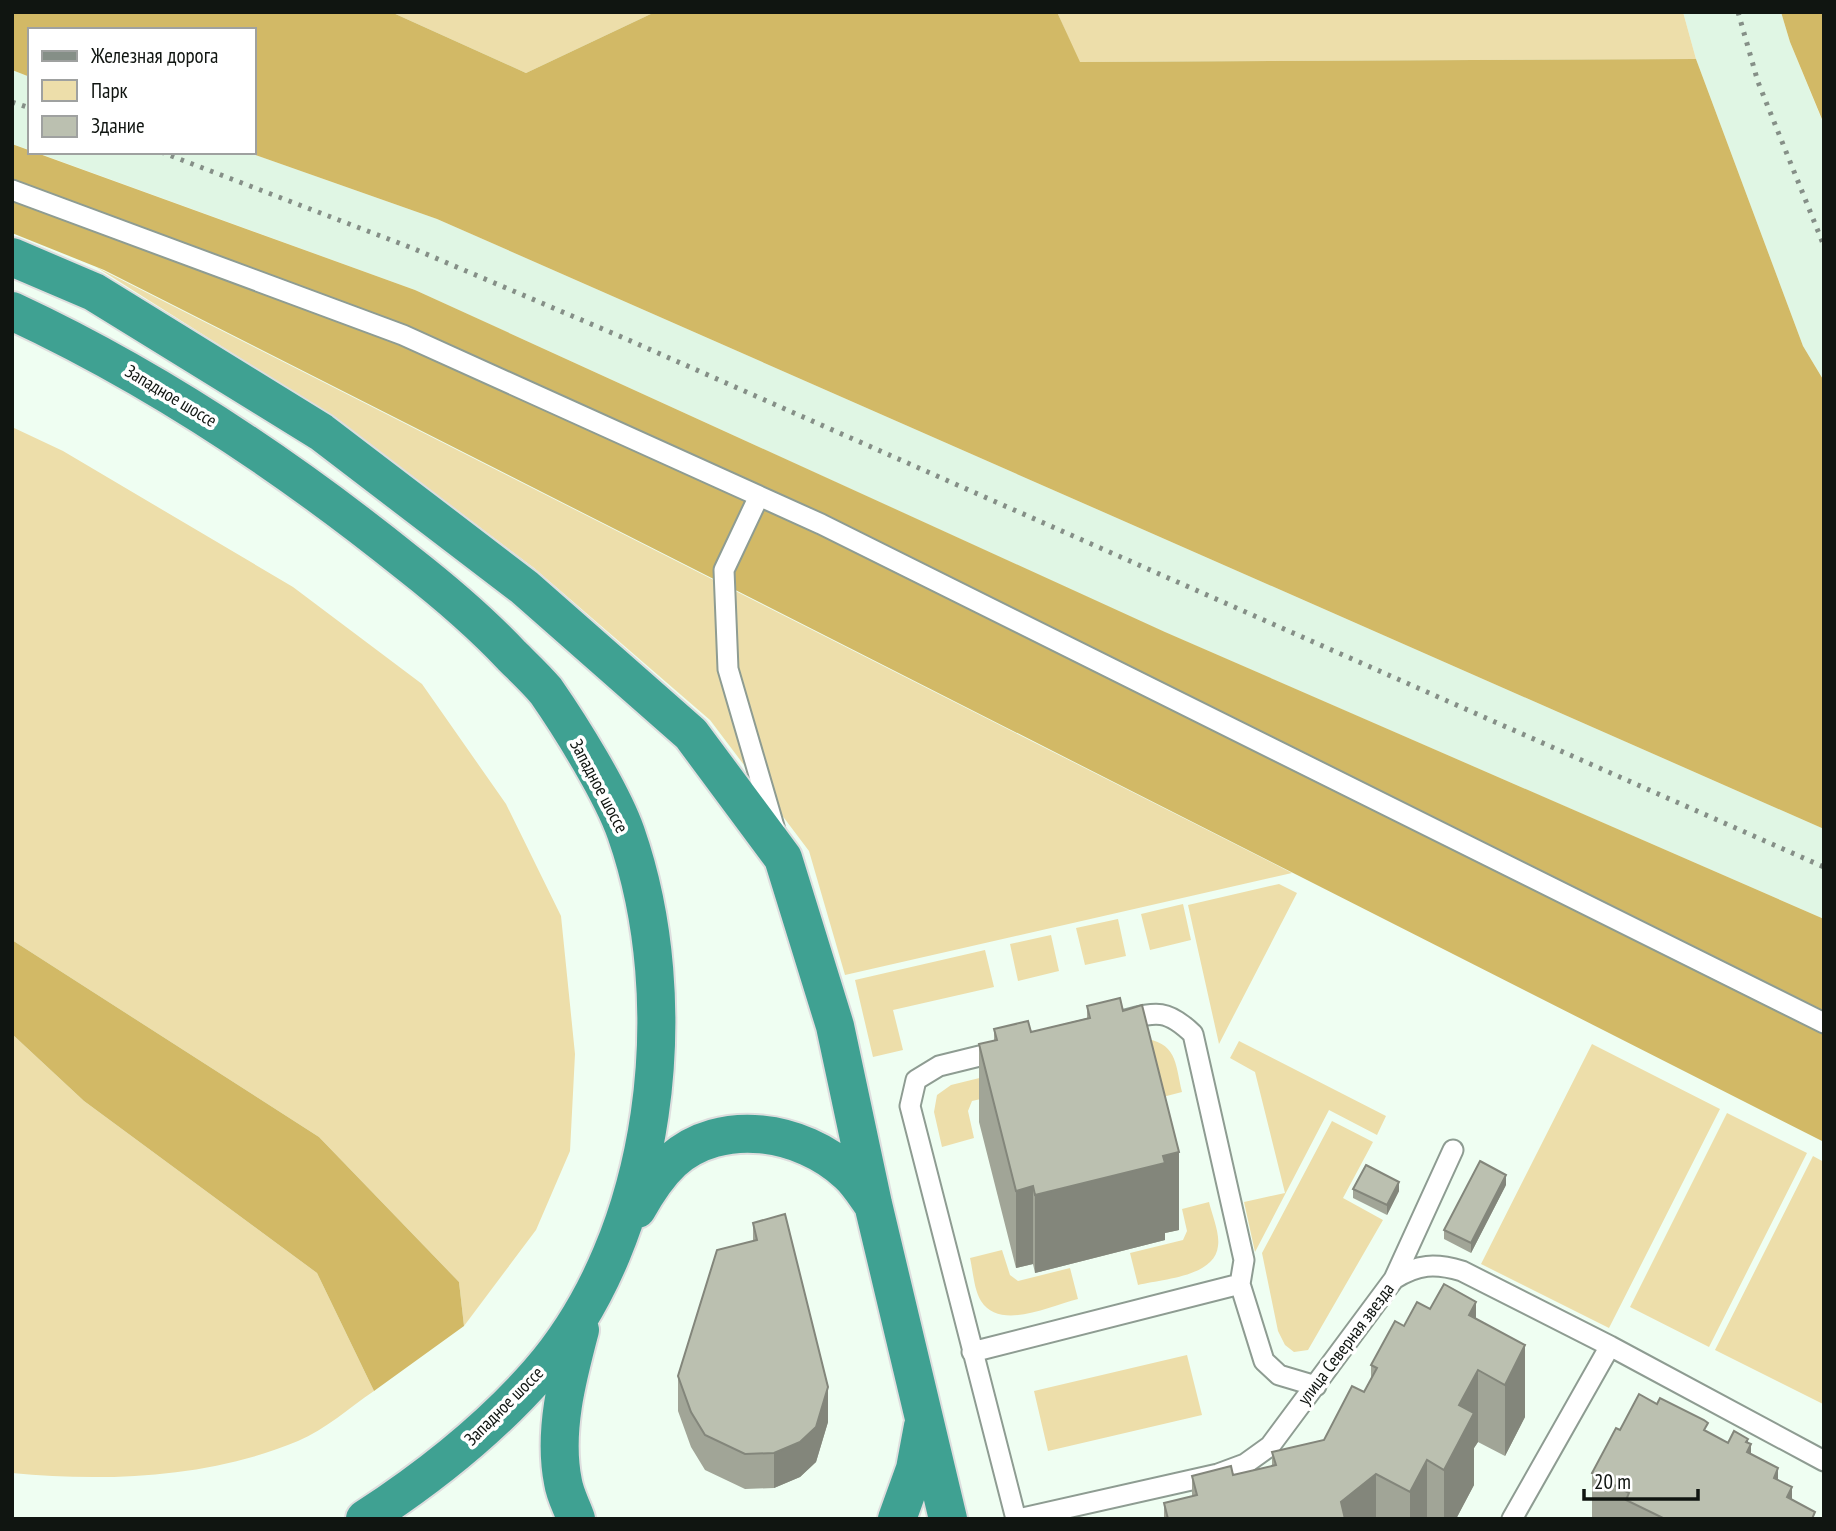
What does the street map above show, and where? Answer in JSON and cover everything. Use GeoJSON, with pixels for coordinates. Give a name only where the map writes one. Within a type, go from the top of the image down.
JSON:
{"type":"FeatureCollection","features":[{"type":"Feature","properties":{"kind":"highway"},"geometry":{"type":"LineString","coordinates":[[12,257],[94,292],[321,432],[524,587],[691,734],[783,858],[835,1026],[873,1204],[948,1519]]}},
{"type":"Feature","properties":{"kind":"highway","name":"Западное шоссе"},"geometry":{"type":"LineString","coordinates":[[12,311],[79,342],[183,401],[281,465],[468,610],[544,689],[587,757],[625,831],[647,918],[656,1005],[652,1088],[640,1167],[618,1240],[588,1301],[541,1371],[477,1436],[396,1499],[365,1519]]}},
{"type":"Feature","properties":{"kind":"highway"},"geometry":{"type":"LineString","coordinates":[[618,1240],[653,1182],[673,1160],[700,1143],[732,1133],[776,1135],[819,1151],[848,1173],[873,1204]]}},
{"type":"Feature","properties":{"kind":"highway"},"geometry":{"type":"LineString","coordinates":[[576,1519],[563,1483],[559,1432],[568,1374],[588,1301]]}},
{"type":"Feature","properties":{"kind":"highway"},"geometry":{"type":"LineString","coordinates":[[897,1519],[915,1469],[924,1417]]}},
{"type":"Feature","properties":{"kind":"lane"},"geometry":{"type":"LineString","coordinates":[[12,190],[403,335],[759,496],[1824,1023]]}},
{"type":"Feature","properties":{"kind":"lane"},"geometry":{"type":"LineString","coordinates":[[759,496],[724,570],[729,669],[783,858]]}},
{"type":"Feature","properties":{"kind":"lane"},"geometry":{"type":"LineString","coordinates":[[1103,1026],[1156,1012],[1176,1018],[1192,1034],[1244,1260],[1240,1284],[1264,1361],[1279,1375],[1316,1386]]}},
{"type":"Feature","properties":{"kind":"lane"},"geometry":{"type":"LineString","coordinates":[[1017,1519],[910,1106],[916,1080],[939,1066],[1019,1047]]}},
{"type":"Feature","properties":{"kind":"lane"},"geometry":{"type":"LineString","coordinates":[[1394,1279],[1453,1150]]}},
{"type":"Feature","properties":{"kind":"lane","name":"улица Северная звезда"},"geometry":{"type":"LineString","coordinates":[[1017,1519],[1218,1474],[1245,1464],[1270,1446],[1394,1279],[1422,1266],[1437,1264],[1462,1271],[1610,1346],[1824,1461]]}},
{"type":"Feature","properties":{"kind":"lane"},"geometry":{"type":"LineString","coordinates":[[972,1352],[1240,1284]]}},
{"type":"Feature","properties":{"kind":"lane"},"geometry":{"type":"LineString","coordinates":[[1512,1519],[1610,1346]]}},
{"type":"Feature","properties":{"kind":"shaded area"},"geometry":{"type":"Polygon","coordinates":[[[12,12],[391,12],[526,73],[655,12],[1057,12],[1080,62],[1696,59],[1803,346],[1824,381],[1824,829],[437,219],[253,154],[256,154],[256,28],[28,28],[28,76],[12,70],[12,12]]]}},
{"type":"Feature","properties":{"kind":"shaded area"},"geometry":{"type":"Polygon","coordinates":[[[1683,12],[1781,12],[1790,42],[1824,125],[1824,381],[1803,346],[1696,59],[1683,12]]]}},
{"type":"Feature","properties":{"kind":"shaded area"},"geometry":{"type":"Polygon","coordinates":[[[1781,12],[1824,12],[1824,124],[1790,42],[1781,12]]]}},
{"type":"Feature","properties":{"kind":"shaded area"},"geometry":{"type":"Polygon","coordinates":[[[12,70],[28,76],[28,149],[12,144],[12,70]]]}},
{"type":"Feature","properties":{"kind":"shaded area"},"geometry":{"type":"Polygon","coordinates":[[[12,144],[28,150],[28,154],[40,154],[415,290],[1165,632],[1824,919],[1824,1142],[104,270],[12,233],[12,144]]]}},
{"type":"Feature","properties":{"kind":"shaded area"},"geometry":{"type":"Polygon","coordinates":[[[41,154],[253,154],[437,219],[1824,829],[1824,919],[1153,627],[415,290],[41,154]]]}},
{"type":"Feature","properties":{"kind":"shaded area"},"geometry":{"type":"Polygon","coordinates":[[[12,940],[319,1137],[459,1282],[464,1326],[374,1391],[317,1273],[84,1101],[12,1034],[12,940]]]}},
{"type":"Feature","properties":{"kind":"green space"},"geometry":{"type":"Polygon","coordinates":[[[391,12],[655,12],[526,73],[391,12]]]}},
{"type":"Feature","properties":{"kind":"green space"},"geometry":{"type":"Polygon","coordinates":[[[1057,12],[1683,12],[1696,59],[1079,62],[1057,12]]]}},
{"type":"Feature","properties":{"kind":"green space"},"geometry":{"type":"Polygon","coordinates":[[[96,267],[1292,873],[845,975],[809,851],[710,720],[534,568],[335,418],[96,267]]]}},
{"type":"Feature","properties":{"kind":"green space"},"geometry":{"type":"Polygon","coordinates":[[[12,427],[63,451],[293,587],[422,684],[506,804],[561,916],[575,1054],[570,1151],[536,1230],[464,1326],[459,1282],[319,1137],[12,940],[12,427]]]}},
{"type":"Feature","properties":{"kind":"green space"},"geometry":{"type":"Polygon","coordinates":[[[1279,884],[1297,893],[1219,1044],[1188,905],[1279,884]]]}},
{"type":"Feature","properties":{"kind":"green space"},"geometry":{"type":"Polygon","coordinates":[[[1183,904],[1191,940],[1150,950],[1141,914],[1183,904]]]}},
{"type":"Feature","properties":{"kind":"green space"},"geometry":{"type":"Polygon","coordinates":[[[1118,919],[1126,956],[1085,965],[1076,928],[1118,919]]]}},
{"type":"Feature","properties":{"kind":"green space"},"geometry":{"type":"Polygon","coordinates":[[[1051,935],[1059,971],[1018,981],[1010,944],[1051,935]]]}},
{"type":"Feature","properties":{"kind":"green space"},"geometry":{"type":"Polygon","coordinates":[[[985,950],[994,987],[893,1010],[903,1050],[873,1057],[855,980],[985,950]]]}},
{"type":"Feature","properties":{"kind":"green space"},"geometry":{"type":"Polygon","coordinates":[[[12,1034],[84,1101],[317,1273],[374,1391],[328,1425],[298,1441],[229,1463],[193,1470],[120,1477],[12,1473],[12,1034]]]}},
{"type":"Feature","properties":{"kind":"green space"},"geometry":{"type":"Polygon","coordinates":[[[1141,1038],[1153,1040],[1168,1049],[1175,1063],[1182,1092],[1155,1099],[1141,1038]]]}},
{"type":"Feature","properties":{"kind":"green space"},"geometry":{"type":"Polygon","coordinates":[[[1239,1041],[1386,1116],[1377,1135],[1329,1110],[1255,1252],[1244,1202],[1285,1193],[1255,1072],[1230,1058],[1239,1041]]]}},
{"type":"Feature","properties":{"kind":"green space"},"geometry":{"type":"Polygon","coordinates":[[[1592,1044],[1720,1109],[1609,1328],[1481,1264],[1592,1044]]]}},
{"type":"Feature","properties":{"kind":"green space"},"geometry":{"type":"Polygon","coordinates":[[[1024,1067],[1029,1088],[972,1101],[968,1111],[974,1138],[942,1147],[934,1112],[937,1095],[951,1085],[1024,1067]]]}},
{"type":"Feature","properties":{"kind":"green space"},"geometry":{"type":"Polygon","coordinates":[[[1727,1113],[1807,1153],[1709,1347],[1630,1307],[1727,1113]]]}},
{"type":"Feature","properties":{"kind":"green space"},"geometry":{"type":"Polygon","coordinates":[[[1332,1121],[1373,1142],[1343,1198],[1383,1220],[1308,1350],[1294,1352],[1285,1345],[1278,1331],[1262,1253],[1332,1121]]]}},
{"type":"Feature","properties":{"kind":"green space"},"geometry":{"type":"Polygon","coordinates":[[[1813,1156],[1824,1162],[1823,1404],[1715,1350],[1813,1156]]]}},
{"type":"Feature","properties":{"kind":"green space"},"geometry":{"type":"Polygon","coordinates":[[[1209,1202],[1218,1235],[1215,1256],[1208,1264],[1186,1275],[1138,1285],[1130,1253],[1183,1240],[1187,1231],[1182,1209],[1209,1202]]]}},
{"type":"Feature","properties":{"kind":"green space"},"geometry":{"type":"Polygon","coordinates":[[[1002,1250],[1010,1275],[1018,1281],[1070,1268],[1078,1299],[1026,1314],[1000,1314],[989,1310],[979,1297],[970,1258],[1002,1250]]]}},
{"type":"Feature","properties":{"kind":"green space"},"geometry":{"type":"Polygon","coordinates":[[[1187,1355],[1202,1415],[1048,1451],[1034,1391],[1187,1355]]]}},
{"type":"Feature","properties":{"kind":"building"},"geometry":{"type":"Polygon","coordinates":[[[1120,998],[1123,1011],[1142,1005],[1179,1152],[1163,1156],[1165,1163],[1035,1195],[1033,1186],[1016,1191],[979,1044],[997,1040],[994,1029],[1028,1021],[1031,1032],[1090,1018],[1087,1006],[1120,998]]]}},
{"type":"Feature","properties":{"kind":"building"},"geometry":{"type":"Polygon","coordinates":[[[1480,1161],[1506,1175],[1471,1243],[1444,1230],[1480,1161]]]}},
{"type":"Feature","properties":{"kind":"building"},"geometry":{"type":"Polygon","coordinates":[[[1366,1165],[1399,1182],[1387,1205],[1353,1189],[1366,1165]]]}},
{"type":"Feature","properties":{"kind":"building"},"geometry":{"type":"Polygon","coordinates":[[[785,1214],[828,1387],[816,1427],[800,1442],[774,1453],[745,1454],[705,1435],[691,1412],[678,1376],[717,1250],[757,1240],[753,1223],[785,1214]]]}},
{"type":"Feature","properties":{"kind":"building"},"geometry":{"type":"Polygon","coordinates":[[[1444,1284],[1476,1302],[1469,1315],[1525,1345],[1505,1385],[1478,1370],[1459,1405],[1474,1413],[1444,1470],[1427,1460],[1410,1492],[1376,1474],[1341,1502],[1345,1519],[1168,1519],[1164,1503],[1197,1495],[1192,1476],[1231,1466],[1233,1475],[1276,1465],[1272,1452],[1324,1440],[1352,1386],[1364,1392],[1377,1368],[1371,1365],[1395,1321],[1404,1326],[1417,1302],[1430,1309],[1444,1284]]]}},
{"type":"Feature","properties":{"kind":"building"},"geometry":{"type":"Polygon","coordinates":[[[1639,1394],[1657,1404],[1660,1398],[1704,1420],[1708,1423],[1704,1430],[1728,1443],[1734,1431],[1748,1439],[1746,1442],[1751,1444],[1747,1452],[1778,1468],[1774,1478],[1792,1487],[1787,1497],[1815,1512],[1812,1519],[1665,1519],[1626,1500],[1629,1493],[1592,1473],[1616,1428],[1620,1430],[1639,1394]]]}},
{"type":"Feature","properties":{"kind":"railway"},"geometry":{"type":"LineString","coordinates":[[1738,12],[1758,82],[1824,246]]}},
{"type":"Feature","properties":{"kind":"railway"},"geometry":{"type":"LineString","coordinates":[[12,102],[28,107]]}},
{"type":"Feature","properties":{"kind":"railway"},"geometry":{"type":"LineString","coordinates":[[166,154],[412,248],[624,338],[1824,867]]}}]}
